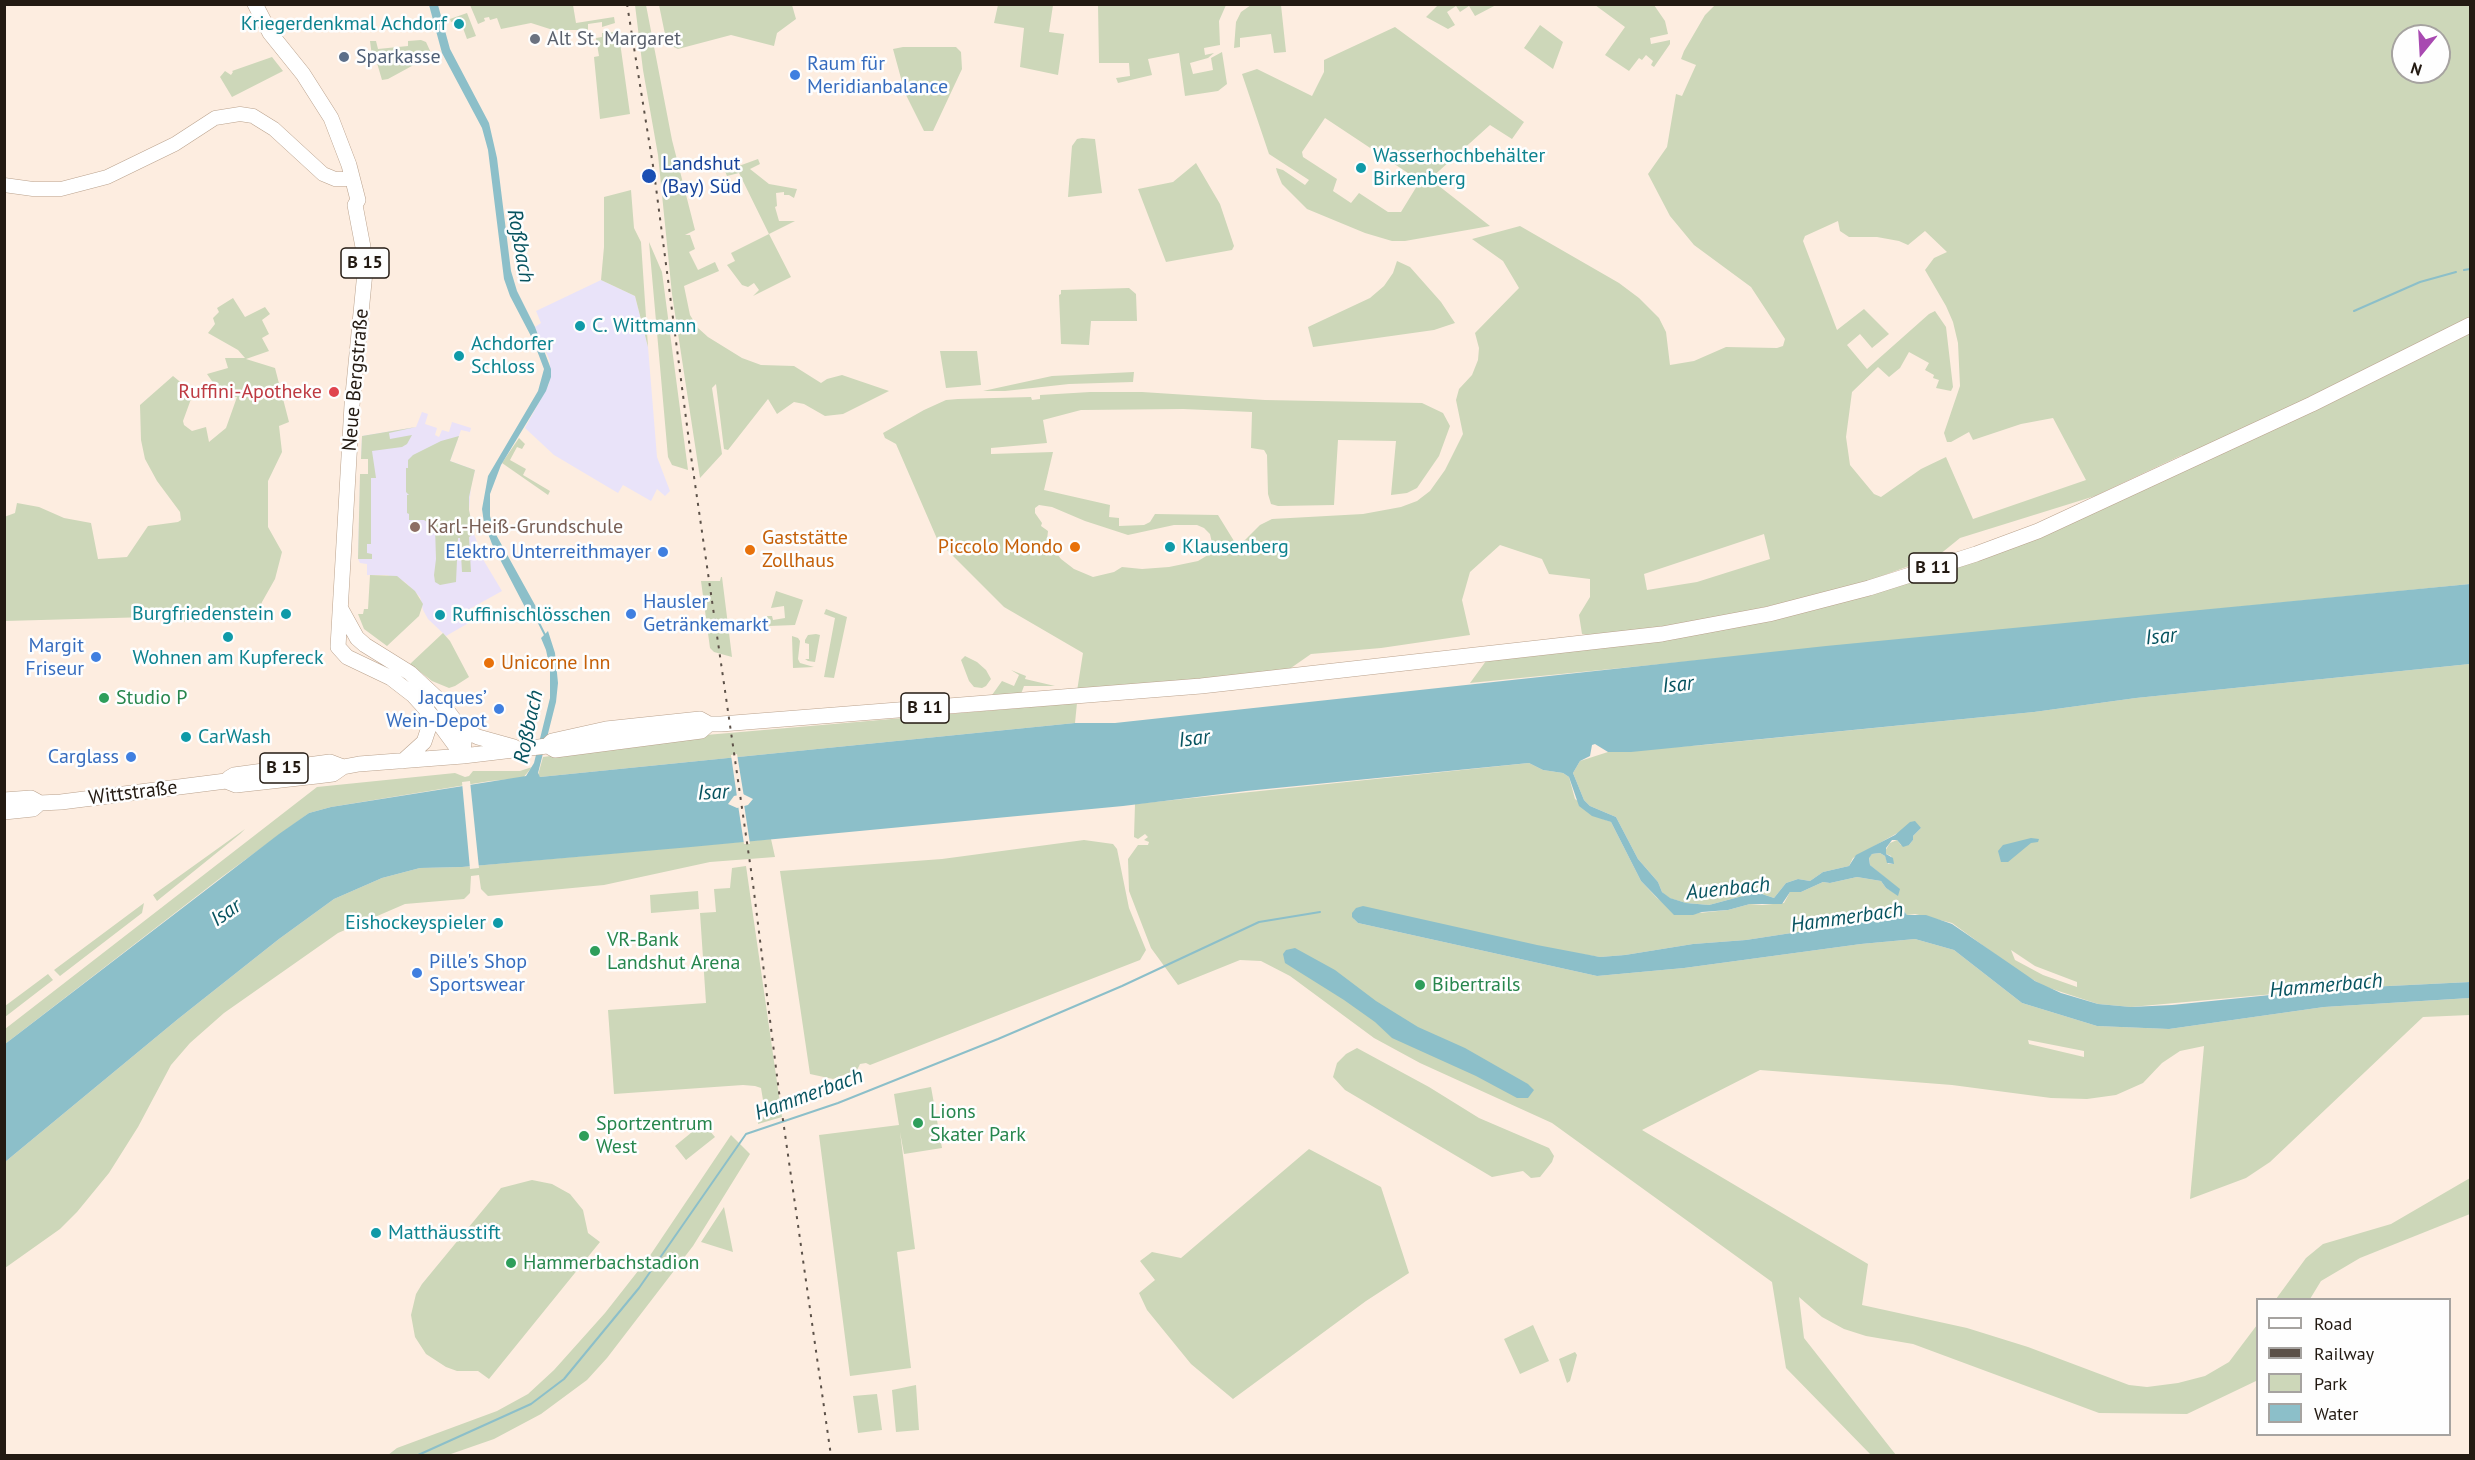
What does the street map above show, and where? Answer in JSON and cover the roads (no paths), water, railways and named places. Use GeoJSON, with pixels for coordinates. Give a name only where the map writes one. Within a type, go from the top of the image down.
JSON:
{"type":"FeatureCollection","features":[{"type":"Feature","properties":{"kind":"main road","name":"B 15"},"geometry":{"type":"LineString","coordinates":[[255,4],[270,33],[303,74],[317,99],[347,179]]}},
{"type":"Feature","properties":{"kind":"main road","name":"Neue Bergstraße"},"geometry":{"type":"LineString","coordinates":[[338,647],[352,405],[365,272],[355,205],[349,202],[347,179]]}},
{"type":"Feature","properties":{"kind":"main road","name":"B 11"},"geometry":{"type":"LineString","coordinates":[[463,756],[547,746],[555,750],[678,734],[701,731],[709,724],[1201,686],[1651,635],[1768,614],[1869,588],[1977,554],[2038,531],[2275,422],[2470,325]]}},
{"type":"Feature","properties":{"kind":"main road"},"geometry":{"type":"LineString","coordinates":[[341,609],[357,638],[423,683],[461,729],[478,737],[522,748]]}},
{"type":"Feature","properties":{"kind":"main road"},"geometry":{"type":"LineString","coordinates":[[338,647],[376,659],[389,660]]}},
{"type":"Feature","properties":{"kind":"main road"},"geometry":{"type":"LineString","coordinates":[[338,647],[347,657],[392,678],[427,708],[463,756]]}},
{"type":"Feature","properties":{"kind":"main road"},"geometry":{"type":"LineString","coordinates":[[403,761],[424,742],[428,730],[427,708]]}},
{"type":"Feature","properties":{"kind":"main road"},"geometry":{"type":"LineString","coordinates":[[461,729],[464,742],[463,756]]}},
{"type":"Feature","properties":{"kind":"main road","name":"Wittstraße"},"geometry":{"type":"LineString","coordinates":[[4,800],[32,798],[40,803],[61,802],[226,781],[234,775],[330,762],[344,767],[463,756]]}},
{"type":"Feature","properties":{"kind":"main road","name":"Wittstraße"},"geometry":{"type":"LineString","coordinates":[[4,812],[33,809],[40,803]]}},
{"type":"Feature","properties":{"kind":"street"},"geometry":{"type":"LineString","coordinates":[[4,185],[33,189],[61,189],[107,177],[166,149],[215,118],[240,114],[253,116],[274,129],[323,174],[347,179]]}},
{"type":"Feature","properties":{"kind":"water"},"geometry":{"type":"Polygon","coordinates":[[[429,5],[438,5],[450,49],[489,123],[497,158],[511,271],[517,291],[535,327],[551,369],[546,391],[501,465],[490,494],[490,516],[494,531],[540,614],[536,616],[528,613],[492,544],[484,523],[482,509],[488,476],[538,391],[544,369],[504,279],[488,150],[482,128],[442,53],[429,5]]]}},
{"type":"Feature","properties":{"kind":"water","name":"Isar"},"geometry":{"type":"Polygon","coordinates":[[[2470,584],[2470,664],[2136,698],[2034,712],[1631,752],[1608,752],[1595,744],[1592,745],[1590,756],[1580,761],[1573,773],[1584,800],[1590,806],[1616,817],[1638,859],[1658,882],[1662,892],[1670,898],[1686,903],[1709,905],[1759,893],[1774,898],[1786,883],[1798,879],[1810,881],[1823,872],[1849,866],[1856,855],[1895,835],[1910,822],[1915,821],[1921,828],[1913,836],[1909,845],[1903,847],[1897,840],[1892,840],[1886,848],[1886,854],[1893,858],[1894,864],[1887,863],[1885,856],[1880,853],[1872,854],[1869,858],[1870,865],[1900,889],[1898,896],[1886,888],[1881,881],[1857,877],[1830,883],[1823,882],[1801,892],[1790,892],[1782,904],[1750,904],[1728,910],[1674,915],[1641,881],[1611,822],[1592,816],[1579,806],[1569,777],[1563,773],[1543,770],[1529,763],[1246,791],[1123,806],[691,847],[462,867],[420,868],[382,878],[334,899],[279,939],[178,1019],[5,1162],[5,1044],[279,834],[309,813],[331,807],[526,776],[534,763],[550,698],[550,669],[541,638],[548,631],[555,653],[558,683],[556,702],[538,773],[540,777],[1075,723],[1115,723],[1826,646],[2470,584]],[[743,794],[734,796],[728,804],[737,808],[748,805],[753,799],[743,794]]]}},
{"type":"Feature","properties":{"kind":"water"},"geometry":{"type":"Polygon","coordinates":[[[2031,838],[2039,839],[2038,842],[2031,843],[2008,862],[2001,862],[1998,851],[2003,845],[2031,838]]]}},
{"type":"Feature","properties":{"kind":"water"},"geometry":{"type":"Polygon","coordinates":[[[1363,906],[1600,957],[1693,944],[1746,940],[1889,918],[1897,916],[1900,910],[1903,910],[1907,915],[1926,915],[1952,924],[2035,981],[2061,993],[2098,1004],[2131,1007],[2172,1005],[2329,989],[2470,982],[2470,998],[2324,1007],[2169,1029],[2097,1026],[2022,1003],[1954,950],[1915,939],[1684,968],[1597,976],[1358,923],[1352,917],[1352,913],[1356,908],[1363,906]]]}},
{"type":"Feature","properties":{"kind":"water"},"geometry":{"type":"Polygon","coordinates":[[[1295,948],[1335,970],[1376,1001],[1418,1027],[1465,1048],[1528,1084],[1534,1090],[1528,1098],[1517,1098],[1476,1076],[1392,1038],[1375,1022],[1344,1000],[1285,963],[1283,954],[1286,950],[1295,948]]]}},
{"type":"Feature","properties":{"kind":"waterway"},"geometry":{"type":"LineString","coordinates":[[2464,270],[2470,269]]}},
{"type":"Feature","properties":{"kind":"waterway"},"geometry":{"type":"LineString","coordinates":[[2354,311],[2420,282],[2456,272]]}},
{"type":"Feature","properties":{"kind":"waterway","name":"Roßbach"},"geometry":{"type":"LineString","coordinates":[[534,613],[545,635]]}},
{"type":"Feature","properties":{"kind":"waterway","name":"Hammerbach"},"geometry":{"type":"LineString","coordinates":[[416,1456],[531,1404],[564,1379],[639,1288],[746,1134],[838,1103],[998,1039],[1122,986],[1259,922],[1320,912]]}},
{"type":"Feature","properties":{"kind":"railway"},"geometry":{"type":"LineString","coordinates":[[627,4],[654,172],[690,449],[753,884],[779,1092],[831,1456]]}},
{"type":"Feature","properties":{"kind":"place","name":"Kriegerdenkmal Achdorf"},"geometry":{"type":"Point","coordinates":[459,24]}},
{"type":"Feature","properties":{"kind":"place","name":"Alt St. Margaret"},"geometry":{"type":"Point","coordinates":[535,39]}},
{"type":"Feature","properties":{"kind":"place","name":"Sparkasse"},"geometry":{"type":"Point","coordinates":[344,57]}},
{"type":"Feature","properties":{"kind":"place","name":"Raum für Meridianbalance"},"geometry":{"type":"Point","coordinates":[795,75]}},
{"type":"Feature","properties":{"kind":"place","name":"Wasserhochbehälter Birkenberg"},"geometry":{"type":"Point","coordinates":[1361,168]}},
{"type":"Feature","properties":{"kind":"place","name":"Landshut (Bay) Süd"},"geometry":{"type":"Point","coordinates":[649,176]}},
{"type":"Feature","properties":{"kind":"place","name":"C. Wittmann"},"geometry":{"type":"Point","coordinates":[580,326]}},
{"type":"Feature","properties":{"kind":"place","name":"Achdorfer Schloss"},"geometry":{"type":"Point","coordinates":[459,356]}},
{"type":"Feature","properties":{"kind":"place","name":"Ruffini-Apotheke"},"geometry":{"type":"Point","coordinates":[334,392]}},
{"type":"Feature","properties":{"kind":"place","name":"Karl-Heiß-Grundschule"},"geometry":{"type":"Point","coordinates":[415,527]}},
{"type":"Feature","properties":{"kind":"place","name":"Piccolo Mondo"},"geometry":{"type":"Point","coordinates":[1075,547]}},
{"type":"Feature","properties":{"kind":"place","name":"Klausenberg"},"geometry":{"type":"Point","coordinates":[1170,547]}},
{"type":"Feature","properties":{"kind":"place","name":"Gaststätte Zollhaus"},"geometry":{"type":"Point","coordinates":[750,550]}},
{"type":"Feature","properties":{"kind":"place","name":"Elektro Unterreithmayer"},"geometry":{"type":"Point","coordinates":[663,552]}},
{"type":"Feature","properties":{"kind":"place","name":"Burgfriedenstein"},"geometry":{"type":"Point","coordinates":[286,614]}},
{"type":"Feature","properties":{"kind":"place","name":"Hausler Getränkemarkt"},"geometry":{"type":"Point","coordinates":[631,614]}},
{"type":"Feature","properties":{"kind":"place","name":"Ruffinischlösschen"},"geometry":{"type":"Point","coordinates":[440,615]}},
{"type":"Feature","properties":{"kind":"place","name":"Wohnen am Kupfereck"},"geometry":{"type":"Point","coordinates":[228,637]}},
{"type":"Feature","properties":{"kind":"place","name":"Margit Friseur"},"geometry":{"type":"Point","coordinates":[96,657]}},
{"type":"Feature","properties":{"kind":"place","name":"Unicorne Inn"},"geometry":{"type":"Point","coordinates":[489,663]}},
{"type":"Feature","properties":{"kind":"place","name":"Studio P"},"geometry":{"type":"Point","coordinates":[104,698]}},
{"type":"Feature","properties":{"kind":"place","name":"Jacques’ Wein-Depot"},"geometry":{"type":"Point","coordinates":[499,709]}},
{"type":"Feature","properties":{"kind":"place","name":"CarWash"},"geometry":{"type":"Point","coordinates":[186,737]}},
{"type":"Feature","properties":{"kind":"place","name":"Carglass"},"geometry":{"type":"Point","coordinates":[131,757]}},
{"type":"Feature","properties":{"kind":"place","name":"Eishockeyspieler"},"geometry":{"type":"Point","coordinates":[498,923]}},
{"type":"Feature","properties":{"kind":"place","name":"VR-Bank Landshut Arena"},"geometry":{"type":"Point","coordinates":[595,951]}},
{"type":"Feature","properties":{"kind":"place","name":"Pille's Shop Sportswear"},"geometry":{"type":"Point","coordinates":[417,973]}},
{"type":"Feature","properties":{"kind":"place","name":"Bibertrails"},"geometry":{"type":"Point","coordinates":[1420,985]}},
{"type":"Feature","properties":{"kind":"place","name":"Lions Skater Park"},"geometry":{"type":"Point","coordinates":[918,1123]}},
{"type":"Feature","properties":{"kind":"place","name":"Sportzentrum West"},"geometry":{"type":"Point","coordinates":[584,1136]}},
{"type":"Feature","properties":{"kind":"place","name":"Matthäusstift"},"geometry":{"type":"Point","coordinates":[376,1233]}},
{"type":"Feature","properties":{"kind":"place","name":"Hammerbachstadion"},"geometry":{"type":"Point","coordinates":[511,1263]}},
{"type":"Feature","properties":{"kind":"water label","name":"Auenbach"},"geometry":{"type":"Point","coordinates":[1728,889]}}]}
